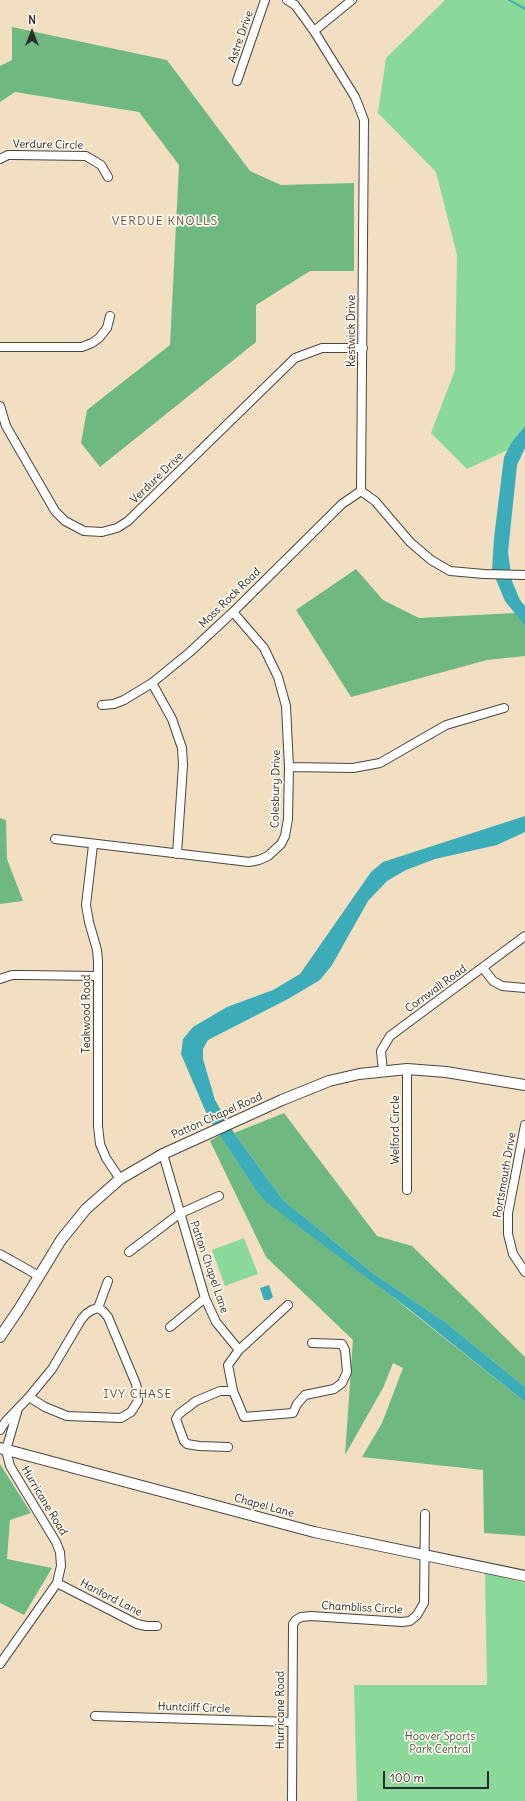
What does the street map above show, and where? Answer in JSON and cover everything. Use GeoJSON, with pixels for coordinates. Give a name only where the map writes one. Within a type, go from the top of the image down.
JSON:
{"type":"FeatureCollection","features":[{"type":"Feature","properties":{"kind":"street","name":"Astre Drive"},"geometry":{"type":"LineString","coordinates":[[237,82],[266,0]]}},
{"type":"Feature","properties":{"kind":"street","name":"Kestwick Drive"},"geometry":{"type":"LineString","coordinates":[[287,0],[294,5],[314,31],[355,97],[364,120],[361,491]]}},
{"type":"Feature","properties":{"kind":"street"},"geometry":{"type":"LineString","coordinates":[[314,31],[352,0]]}},
{"type":"Feature","properties":{"kind":"street","name":"Verdure Circle"},"geometry":{"type":"LineString","coordinates":[[1,158],[13,155],[86,156],[101,165],[108,177]]}},
{"type":"Feature","properties":{"kind":"street"},"geometry":{"type":"LineString","coordinates":[[0,347],[82,347],[99,338],[107,328],[110,316]]}},
{"type":"Feature","properties":{"kind":"street","name":"Verdure Drive"},"geometry":{"type":"LineString","coordinates":[[0,406],[3,427],[55,511],[65,521],[84,531],[102,532],[117,528],[128,521],[295,358],[322,348],[363,348]]}},
{"type":"Feature","properties":{"kind":"street"},"geometry":{"type":"LineString","coordinates":[[361,491],[375,501],[410,542],[430,560],[450,571],[523,575]]}},
{"type":"Feature","properties":{"kind":"street","name":"Moss Rock Road"},"geometry":{"type":"LineString","coordinates":[[102,705],[124,700],[152,683],[190,652],[233,612],[239,604],[342,504],[361,491]]}},
{"type":"Feature","properties":{"kind":"street","name":"Colesbury Drive"},"geometry":{"type":"LineString","coordinates":[[55,839],[93,845],[249,862],[268,856],[281,844],[287,829],[289,767],[286,706],[278,677],[264,648],[233,612]]}},
{"type":"Feature","properties":{"kind":"street"},"geometry":{"type":"LineString","coordinates":[[152,683],[172,719],[182,748],[183,765],[176,854]]}},
{"type":"Feature","properties":{"kind":"street"},"geometry":{"type":"LineString","coordinates":[[289,767],[353,768],[380,763],[446,725],[504,708]]}},
{"type":"Feature","properties":{"kind":"street","name":"Teakwood Road"},"geometry":{"type":"LineString","coordinates":[[93,845],[86,905],[88,922],[97,950],[98,1126],[100,1144],[106,1158],[120,1179]]}},
{"type":"Feature","properties":{"kind":"street","name":"Cornwall Road"},"geometry":{"type":"LineString","coordinates":[[383,1072],[381,1052],[390,1036],[525,936]]}},
{"type":"Feature","properties":{"kind":"street"},"geometry":{"type":"LineString","coordinates":[[483,968],[493,981],[502,986],[525,988]]}},
{"type":"Feature","properties":{"kind":"street"},"geometry":{"type":"LineString","coordinates":[[0,979],[12,975],[98,976]]}},
{"type":"Feature","properties":{"kind":"street","name":"Patton Chapel Road"},"geometry":{"type":"LineString","coordinates":[[0,1337],[61,1240],[76,1220],[97,1197],[120,1179],[162,1154],[329,1081],[359,1074],[407,1069],[446,1072],[525,1085]]}},
{"type":"Feature","properties":{"kind":"street","name":"Welford Circle"},"geometry":{"type":"LineString","coordinates":[[407,1069],[407,1190]]}},
{"type":"Feature","properties":{"kind":"street","name":"Portsmouth Drive"},"geometry":{"type":"LineString","coordinates":[[525,1125],[508,1213],[508,1234],[513,1254],[525,1272]]}},
{"type":"Feature","properties":{"kind":"street","name":"Patton Chapel Lane"},"geometry":{"type":"LineString","coordinates":[[162,1154],[205,1298],[216,1322],[239,1350]]}},
{"type":"Feature","properties":{"kind":"street"},"geometry":{"type":"LineString","coordinates":[[129,1252],[179,1214],[219,1196]]}},
{"type":"Feature","properties":{"kind":"street"},"geometry":{"type":"LineString","coordinates":[[0,1254],[39,1276]]}},
{"type":"Feature","properties":{"kind":"street"},"geometry":{"type":"LineString","coordinates":[[98,1308],[108,1281]]}},
{"type":"Feature","properties":{"kind":"street"},"geometry":{"type":"LineString","coordinates":[[170,1327],[205,1298]]}},
{"type":"Feature","properties":{"kind":"street"},"geometry":{"type":"LineString","coordinates":[[288,1305],[239,1350],[228,1365],[233,1391],[244,1417],[293,1413],[297,1404],[305,1395],[334,1388],[342,1383],[347,1372],[345,1350],[342,1344],[312,1343]]}},
{"type":"Feature","properties":{"kind":"street"},"geometry":{"type":"LineString","coordinates":[[0,1430],[6,1421],[17,1412],[55,1364],[86,1314],[98,1308],[103,1311],[108,1317],[136,1384],[138,1401],[131,1412],[127,1416],[114,1419],[67,1416],[45,1407],[29,1397]]}},
{"type":"Feature","properties":{"kind":"street"},"geometry":{"type":"LineString","coordinates":[[228,1447],[187,1444],[184,1441],[176,1419],[179,1414],[196,1401],[220,1391],[233,1391]]}},
{"type":"Feature","properties":{"kind":"street"},"geometry":{"type":"LineString","coordinates":[[3,1449],[17,1412]]}},
{"type":"Feature","properties":{"kind":"street","name":"Chapel Lane"},"geometry":{"type":"LineString","coordinates":[[3,1449],[314,1532],[525,1576]]}},
{"type":"Feature","properties":{"kind":"street","name":"Hurricane Road"},"geometry":{"type":"LineString","coordinates":[[0,1664],[57,1583],[62,1559],[56,1542],[10,1466],[3,1449]]}},
{"type":"Feature","properties":{"kind":"street","name":"Chambliss Circle"},"geometry":{"type":"LineString","coordinates":[[296,1620],[301,1617],[311,1616],[402,1622],[410,1621],[417,1615],[424,1603],[425,1514]]}},
{"type":"Feature","properties":{"kind":"street","name":"Hanford Lane"},"geometry":{"type":"LineString","coordinates":[[57,1583],[137,1624],[157,1626]]}},
{"type":"Feature","properties":{"kind":"street","name":"Hurricane Road"},"geometry":{"type":"LineString","coordinates":[[292,1801],[292,1633],[293,1624],[296,1620]]}},
{"type":"Feature","properties":{"kind":"street","name":"Huntcliff Circle"},"geometry":{"type":"LineString","coordinates":[[95,1716],[292,1722]]}},
{"type":"Feature","properties":{"kind":"green space"},"geometry":{"type":"Polygon","coordinates":[[[445,0],[525,0],[525,442],[467,469],[431,433],[455,370],[457,255],[436,172],[378,113],[386,58],[445,0]]]}},
{"type":"Feature","properties":{"kind":"green space"},"geometry":{"type":"Polygon","coordinates":[[[12,27],[167,60],[250,171],[281,185],[354,183],[354,271],[310,271],[256,305],[256,342],[100,467],[81,443],[87,410],[170,345],[179,165],[139,112],[15,92],[0,102],[0,66],[12,60],[12,27]]]}},
{"type":"Feature","properties":{"kind":"green space"},"geometry":{"type":"Polygon","coordinates":[[[356,569],[383,600],[419,618],[515,613],[525,626],[525,656],[487,660],[351,697],[296,610],[356,569]]]}},
{"type":"Feature","properties":{"kind":"green space"},"geometry":{"type":"Polygon","coordinates":[[[0,818],[6,820],[7,859],[23,901],[0,904],[0,818]]]}},
{"type":"Feature","properties":{"kind":"green space"},"geometry":{"type":"Polygon","coordinates":[[[284,1113],[377,1236],[412,1246],[525,1357],[525,1387],[445,1322],[374,1274],[283,1200],[234,1133],[284,1113]]]}},
{"type":"Feature","properties":{"kind":"green space"},"geometry":{"type":"Polygon","coordinates":[[[220,1135],[253,1186],[525,1402],[525,1536],[484,1533],[483,1470],[362,1457],[382,1423],[403,1368],[393,1363],[383,1388],[345,1455],[353,1340],[266,1257],[210,1141],[220,1135]]]}},
{"type":"Feature","properties":{"kind":"green space"},"geometry":{"type":"Polygon","coordinates":[[[244,1238],[258,1274],[225,1286],[212,1250],[244,1238]]]}},
{"type":"Feature","properties":{"kind":"green space"},"geometry":{"type":"Polygon","coordinates":[[[0,1464],[31,1513],[10,1520],[7,1559],[52,1568],[24,1615],[0,1603],[0,1464]]]}},
{"type":"Feature","properties":{"kind":"green space","name":"Hoover Sports Park Central"},"geometry":{"type":"Polygon","coordinates":[[[485,1573],[525,1583],[525,1801],[357,1801],[354,1685],[487,1685],[485,1573]]]}},
{"type":"Feature","properties":{"kind":"water"},"geometry":{"type":"Polygon","coordinates":[[[525,426],[525,448],[517,465],[508,552],[512,581],[520,600],[525,606],[525,626],[505,601],[492,570],[494,538],[504,457],[512,442],[525,426]]]}},
{"type":"Feature","properties":{"kind":"water"},"geometry":{"type":"Polygon","coordinates":[[[525,816],[525,832],[497,845],[435,859],[406,870],[387,881],[368,901],[332,965],[320,980],[288,999],[208,1040],[203,1049],[203,1059],[215,1100],[234,1133],[283,1200],[374,1274],[445,1322],[525,1387],[525,1402],[409,1309],[266,1202],[253,1186],[208,1117],[181,1054],[183,1039],[193,1027],[227,1007],[273,990],[300,974],[371,872],[383,862],[525,816]]]}},
{"type":"Feature","properties":{"kind":"water"},"geometry":{"type":"Polygon","coordinates":[[[269,1285],[273,1297],[269,1300],[264,1300],[260,1288],[269,1285]]]}},
{"type":"Feature","properties":{"kind":"waterway"},"geometry":{"type":"LineString","coordinates":[[509,0],[525,9]]}},
{"type":"Feature","properties":{"kind":"district","name":"VERDUE KNOLLS"},"geometry":{"type":"Point","coordinates":[165,222]}},
{"type":"Feature","properties":{"kind":"district","name":"IVY CHASE"},"geometry":{"type":"Point","coordinates":[138,1395]}}]}
